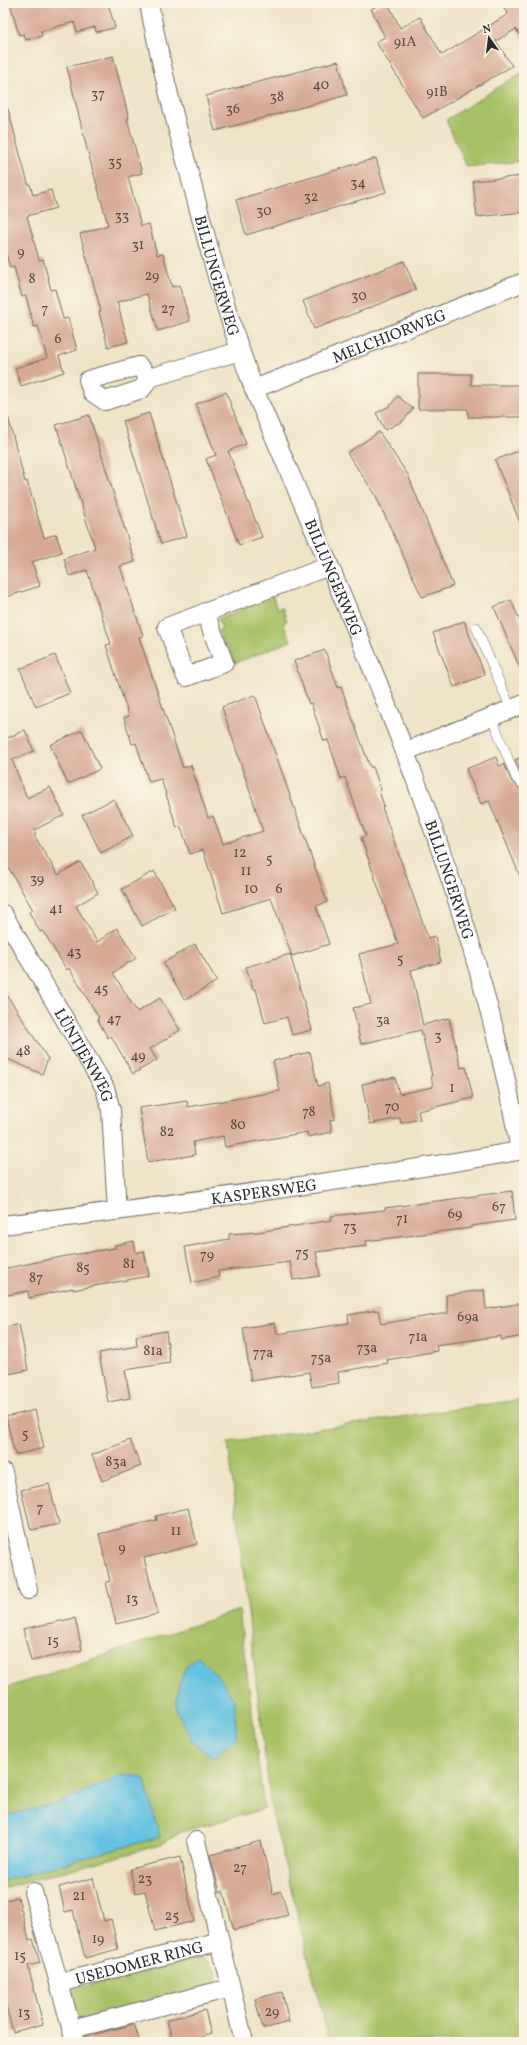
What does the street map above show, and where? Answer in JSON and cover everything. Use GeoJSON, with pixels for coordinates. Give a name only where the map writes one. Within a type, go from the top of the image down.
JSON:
{"type":"FeatureCollection","features":[{"type":"Feature","properties":{"kind":"street","name":"BILLUNGERWEG"},"geometry":{"type":"LineString","coordinates":[[149,3],[160,64],[211,258],[240,351],[254,388],[406,750],[441,848],[486,996],[522,1151]]}},
{"type":"Feature","properties":{"kind":"street","name":"MELCHIORWEG"},"geometry":{"type":"LineString","coordinates":[[254,388],[524,282]]}},
{"type":"Feature","properties":{"kind":"street"},"geometry":{"type":"LineString","coordinates":[[149,378],[240,351]]}},
{"type":"Feature","properties":{"kind":"street"},"geometry":{"type":"LineString","coordinates":[[205,612],[329,566]]}},
{"type":"Feature","properties":{"kind":"street"},"geometry":{"type":"LineString","coordinates":[[406,750],[518,706]]}},
{"type":"Feature","properties":{"kind":"street","name":"LÜNTJENWEG"},"geometry":{"type":"LineString","coordinates":[[3,914],[105,1088],[111,1110],[118,1211]]}},
{"type":"Feature","properties":{"kind":"street","name":"KASPERSWEG"},"geometry":{"type":"LineString","coordinates":[[3,1225],[286,1189],[522,1151]]}},
{"type":"Feature","properties":{"kind":"street"},"geometry":{"type":"LineString","coordinates":[[3,1472],[28,1590]]}},
{"type":"Feature","properties":{"kind":"street","name":"USEDOMER RING"},"geometry":{"type":"LineString","coordinates":[[196,1841],[244,2042]]}},
{"type":"Feature","properties":{"kind":"street","name":"USEDOMER RING"},"geometry":{"type":"LineString","coordinates":[[33,1892],[73,2036],[230,1988]]}},
{"type":"Feature","properties":{"kind":"street","name":"USEDOMER RING"},"geometry":{"type":"LineString","coordinates":[[59,1983],[220,1941]]}},
{"type":"Feature","properties":{"kind":"lane"},"geometry":{"type":"LineString","coordinates":[[476,627],[518,706]]}},
{"type":"Feature","properties":{"kind":"lane"},"geometry":{"type":"LineString","coordinates":[[491,716],[516,778],[524,785]]}},
{"type":"Feature","properties":{"kind":"green space"},"geometry":{"type":"Polygon","coordinates":[[[524,71],[524,161],[467,167],[446,120],[524,71]]]}},
{"type":"Feature","properties":{"kind":"green space"},"geometry":{"type":"Polygon","coordinates":[[[273,597],[277,609],[282,607],[287,621],[283,623],[291,641],[235,663],[227,645],[224,646],[218,631],[222,629],[218,619],[273,597]]]}},
{"type":"Feature","properties":{"kind":"green space"},"geometry":{"type":"Polygon","coordinates":[[[524,1399],[524,2042],[329,2042],[271,1808],[228,1442],[524,1399]]]}},
{"type":"Feature","properties":{"kind":"green space"},"geometry":{"type":"Polygon","coordinates":[[[239,1610],[264,1809],[181,1832],[161,1845],[3,1888],[3,1689],[239,1610]]]}},
{"type":"Feature","properties":{"kind":"green space"},"geometry":{"type":"Polygon","coordinates":[[[203,1957],[216,1970],[217,1984],[79,2021],[71,1997],[74,1989],[203,1957]]]}},
{"type":"Feature","properties":{"kind":"water"},"geometry":{"type":"Polygon","coordinates":[[[198,1656],[215,1673],[234,1699],[237,1738],[213,1758],[192,1741],[176,1709],[179,1685],[186,1667],[198,1656]]]}},
{"type":"Feature","properties":{"kind":"water"},"geometry":{"type":"Polygon","coordinates":[[[125,1774],[144,1778],[160,1837],[3,1881],[3,1816],[55,1804],[125,1774]]]}},
{"type":"Feature","properties":{"kind":"building"},"geometry":{"type":"Polygon","coordinates":[[[10,3],[108,3],[115,28],[96,32],[95,27],[77,32],[74,22],[41,31],[42,36],[26,40],[24,34],[19,35],[10,3]]]}},
{"type":"Feature","properties":{"kind":"building"},"geometry":{"type":"Polygon","coordinates":[[[383,3],[388,3],[400,28],[420,17],[442,55],[508,14],[501,3],[524,3],[524,42],[516,29],[496,41],[512,66],[423,118],[376,42],[385,37],[371,9],[383,3]]]}},
{"type":"Feature","properties":{"kind":"building"},"geometry":{"type":"Polygon","coordinates":[[[113,56],[129,119],[127,119],[142,173],[128,177],[141,226],[149,224],[157,255],[163,254],[172,287],[179,285],[190,321],[158,331],[147,294],[117,302],[128,342],[108,347],[99,312],[101,311],[80,234],[108,225],[87,149],[67,67],[113,56]]]}},
{"type":"Feature","properties":{"kind":"building"},"geometry":{"type":"Polygon","coordinates":[[[338,61],[347,95],[215,131],[206,96],[338,61]]]}},
{"type":"Feature","properties":{"kind":"building"},"geometry":{"type":"Polygon","coordinates":[[[8,109],[28,184],[30,184],[33,195],[51,190],[56,208],[27,216],[39,260],[43,259],[51,290],[55,289],[63,319],[68,318],[77,350],[59,356],[64,372],[21,386],[15,368],[47,358],[38,326],[34,327],[26,296],[22,297],[14,267],[10,268],[3,242],[3,110],[8,109]]]}},
{"type":"Feature","properties":{"kind":"building"},"geometry":{"type":"Polygon","coordinates":[[[376,158],[386,192],[246,235],[236,200],[376,158]]]}},
{"type":"Feature","properties":{"kind":"building"},"geometry":{"type":"Polygon","coordinates":[[[524,176],[524,212],[477,217],[473,181],[524,176]]]}},
{"type":"Feature","properties":{"kind":"building"},"geometry":{"type":"Polygon","coordinates":[[[404,261],[416,290],[314,329],[303,301],[404,261]]]}},
{"type":"Feature","properties":{"kind":"building"},"geometry":{"type":"Polygon","coordinates":[[[418,374],[471,374],[471,385],[522,385],[522,417],[468,417],[468,409],[418,409],[418,374]]]}},
{"type":"Feature","properties":{"kind":"building"},"geometry":{"type":"Polygon","coordinates":[[[226,392],[246,444],[228,451],[262,537],[239,545],[206,459],[216,455],[196,404],[226,392]]]}},
{"type":"Feature","properties":{"kind":"building"},"geometry":{"type":"Polygon","coordinates":[[[398,396],[413,409],[403,421],[385,430],[376,413],[390,406],[398,396]]]}},
{"type":"Feature","properties":{"kind":"building"},"geometry":{"type":"Polygon","coordinates":[[[149,413],[187,536],[161,544],[123,421],[149,413]]]}},
{"type":"Feature","properties":{"kind":"building"},"geometry":{"type":"Polygon","coordinates":[[[89,415],[135,562],[120,566],[143,636],[139,637],[183,768],[191,765],[208,818],[213,816],[223,844],[263,831],[222,707],[255,695],[327,902],[316,906],[329,944],[292,956],[271,898],[223,913],[203,850],[190,854],[181,827],[177,828],[161,779],[149,782],[136,743],[132,744],[124,718],[129,716],[106,645],[111,644],[87,570],[69,576],[64,559],[95,548],[56,425],[89,415]]]}},
{"type":"Feature","properties":{"kind":"building"},"geometry":{"type":"Polygon","coordinates":[[[8,417],[25,482],[27,481],[44,538],[56,534],[62,552],[32,562],[40,586],[3,598],[3,418],[8,417]]]}},
{"type":"Feature","properties":{"kind":"building"},"geometry":{"type":"Polygon","coordinates":[[[379,432],[408,475],[453,586],[422,597],[375,494],[347,453],[379,432]]]}},
{"type":"Feature","properties":{"kind":"building"},"geometry":{"type":"Polygon","coordinates":[[[524,449],[524,530],[523,530],[495,460],[524,449]]]}},
{"type":"Feature","properties":{"kind":"building"},"geometry":{"type":"Polygon","coordinates":[[[511,600],[524,630],[524,678],[494,607],[511,600]]]}},
{"type":"Feature","properties":{"kind":"building"},"geometry":{"type":"Polygon","coordinates":[[[464,621],[485,675],[454,687],[433,633],[464,621]]]}},
{"type":"Feature","properties":{"kind":"building"},"geometry":{"type":"Polygon","coordinates":[[[325,650],[338,688],[341,687],[370,767],[373,767],[381,790],[379,791],[384,806],[382,807],[428,938],[435,936],[441,962],[411,970],[423,1025],[449,1018],[461,1068],[466,1067],[473,1098],[418,1111],[420,1119],[401,1123],[400,1118],[370,1124],[362,1084],[395,1077],[399,1094],[433,1087],[432,1075],[421,1030],[361,1044],[353,1008],[371,1004],[359,954],[398,944],[361,838],[366,836],[345,777],[341,779],[328,740],[324,741],[294,661],[325,650]]]}},
{"type":"Feature","properties":{"kind":"building"},"geometry":{"type":"Polygon","coordinates":[[[55,655],[70,693],[36,707],[20,669],[55,655]]]}},
{"type":"Feature","properties":{"kind":"building"},"geometry":{"type":"Polygon","coordinates":[[[25,730],[34,751],[12,760],[27,798],[50,787],[64,815],[34,830],[36,834],[34,835],[58,875],[80,862],[87,872],[98,893],[76,906],[97,942],[117,928],[136,958],[113,973],[137,1012],[160,998],[180,1030],[150,1049],[157,1060],[133,1074],[111,1036],[108,1038],[97,1019],[99,1018],[69,968],[67,970],[43,931],[40,932],[29,912],[33,910],[3,858],[3,740],[25,730]]]}},
{"type":"Feature","properties":{"kind":"building"},"geometry":{"type":"Polygon","coordinates":[[[82,730],[100,769],[68,784],[50,745],[82,730]]]}},
{"type":"Feature","properties":{"kind":"building"},"geometry":{"type":"Polygon","coordinates":[[[524,756],[524,777],[521,774],[515,760],[524,756]]]}},
{"type":"Feature","properties":{"kind":"building"},"geometry":{"type":"Polygon","coordinates":[[[496,757],[499,766],[504,764],[512,782],[524,791],[524,886],[489,801],[481,804],[466,769],[496,757]]]}},
{"type":"Feature","properties":{"kind":"building"},"geometry":{"type":"Polygon","coordinates":[[[114,799],[133,836],[101,853],[82,815],[114,799]]]}},
{"type":"Feature","properties":{"kind":"building"},"geometry":{"type":"Polygon","coordinates":[[[154,871],[175,908],[142,926],[122,889],[154,871]]]}},
{"type":"Feature","properties":{"kind":"building"},"geometry":{"type":"Polygon","coordinates":[[[195,944],[217,981],[185,1000],[163,963],[195,944]]]}},
{"type":"Feature","properties":{"kind":"building"},"geometry":{"type":"Polygon","coordinates":[[[290,954],[312,1030],[292,1035],[287,1017],[265,1023],[256,989],[253,990],[246,967],[290,954]]]}},
{"type":"Feature","properties":{"kind":"building"},"geometry":{"type":"Polygon","coordinates":[[[3,989],[48,1059],[42,1074],[3,1057],[3,989]]]}},
{"type":"Feature","properties":{"kind":"building"},"geometry":{"type":"Polygon","coordinates":[[[310,1052],[318,1086],[328,1083],[335,1119],[330,1120],[332,1132],[308,1137],[307,1132],[225,1147],[223,1136],[193,1142],[195,1155],[148,1162],[139,1108],[187,1101],[188,1107],[280,1091],[273,1061],[310,1052]]]}},
{"type":"Feature","properties":{"kind":"building"},"geometry":{"type":"Polygon","coordinates":[[[512,1191],[515,1220],[471,1226],[471,1228],[366,1241],[367,1246],[316,1252],[320,1276],[293,1280],[290,1262],[218,1271],[219,1277],[192,1283],[185,1247],[229,1239],[229,1234],[258,1232],[332,1220],[331,1216],[385,1210],[385,1208],[512,1191]]]}},
{"type":"Feature","properties":{"kind":"building"},"geometry":{"type":"Polygon","coordinates":[[[134,1241],[136,1253],[144,1251],[149,1276],[73,1290],[73,1288],[29,1298],[28,1291],[3,1296],[3,1269],[115,1248],[115,1245],[134,1241]]]}},
{"type":"Feature","properties":{"kind":"building"},"geometry":{"type":"Polygon","coordinates":[[[484,1290],[486,1309],[524,1303],[524,1336],[501,1340],[501,1336],[436,1345],[437,1351],[387,1360],[388,1363],[338,1372],[339,1383],[312,1387],[309,1372],[251,1381],[243,1328],[275,1323],[277,1334],[349,1323],[348,1315],[378,1310],[381,1324],[448,1313],[446,1295],[484,1290]]]}},
{"type":"Feature","properties":{"kind":"building"},"geometry":{"type":"Polygon","coordinates":[[[19,1324],[28,1370],[3,1375],[3,1328],[19,1324]]]}},
{"type":"Feature","properties":{"kind":"building"},"geometry":{"type":"Polygon","coordinates":[[[166,1331],[170,1363],[125,1370],[130,1398],[108,1402],[99,1353],[137,1346],[136,1336],[166,1331]]]}},
{"type":"Feature","properties":{"kind":"building"},"geometry":{"type":"Polygon","coordinates":[[[35,1410],[44,1448],[15,1455],[6,1417],[35,1410]]]}},
{"type":"Feature","properties":{"kind":"building"},"geometry":{"type":"Polygon","coordinates":[[[130,1440],[141,1466],[102,1481],[92,1455],[130,1440]]]}},
{"type":"Feature","properties":{"kind":"building"},"geometry":{"type":"Polygon","coordinates":[[[49,1484],[59,1524],[31,1530],[21,1490],[49,1484]]]}},
{"type":"Feature","properties":{"kind":"building"},"geometry":{"type":"Polygon","coordinates":[[[188,1508],[197,1544],[144,1558],[158,1614],[116,1624],[106,1582],[110,1581],[99,1534],[157,1520],[156,1516],[188,1508]]]}},
{"type":"Feature","properties":{"kind":"building"},"geometry":{"type":"Polygon","coordinates":[[[75,1618],[82,1650],[31,1661],[23,1629],[75,1618]]]}},
{"type":"Feature","properties":{"kind":"building"},"geometry":{"type":"Polygon","coordinates":[[[261,1841],[273,1894],[281,1891],[288,1915],[234,1930],[223,1891],[220,1892],[210,1855],[261,1841]]]}},
{"type":"Feature","properties":{"kind":"building"},"geometry":{"type":"Polygon","coordinates":[[[180,1857],[194,1921],[155,1931],[145,1891],[135,1893],[130,1869],[180,1857]]]}},
{"type":"Feature","properties":{"kind":"building"},"geometry":{"type":"Polygon","coordinates":[[[93,1878],[104,1921],[111,1919],[118,1949],[85,1958],[73,1910],[65,1912],[59,1887],[93,1878]]]}},
{"type":"Feature","properties":{"kind":"building"},"geometry":{"type":"Polygon","coordinates":[[[18,1897],[29,1940],[33,1939],[40,1963],[28,1966],[43,2024],[13,2032],[3,1995],[3,1901],[18,1897]]]}},
{"type":"Feature","properties":{"kind":"building"},"geometry":{"type":"Polygon","coordinates":[[[282,1992],[289,2022],[263,2029],[255,1999],[282,1992]]]}},
{"type":"Feature","properties":{"kind":"building"},"geometry":{"type":"Polygon","coordinates":[[[205,2010],[211,2034],[183,2042],[173,2042],[167,2020],[205,2010]]]}},
{"type":"Feature","properties":{"kind":"building"},"geometry":{"type":"Polygon","coordinates":[[[134,2024],[140,2042],[85,2042],[84,2037],[134,2024]]]}}]}
